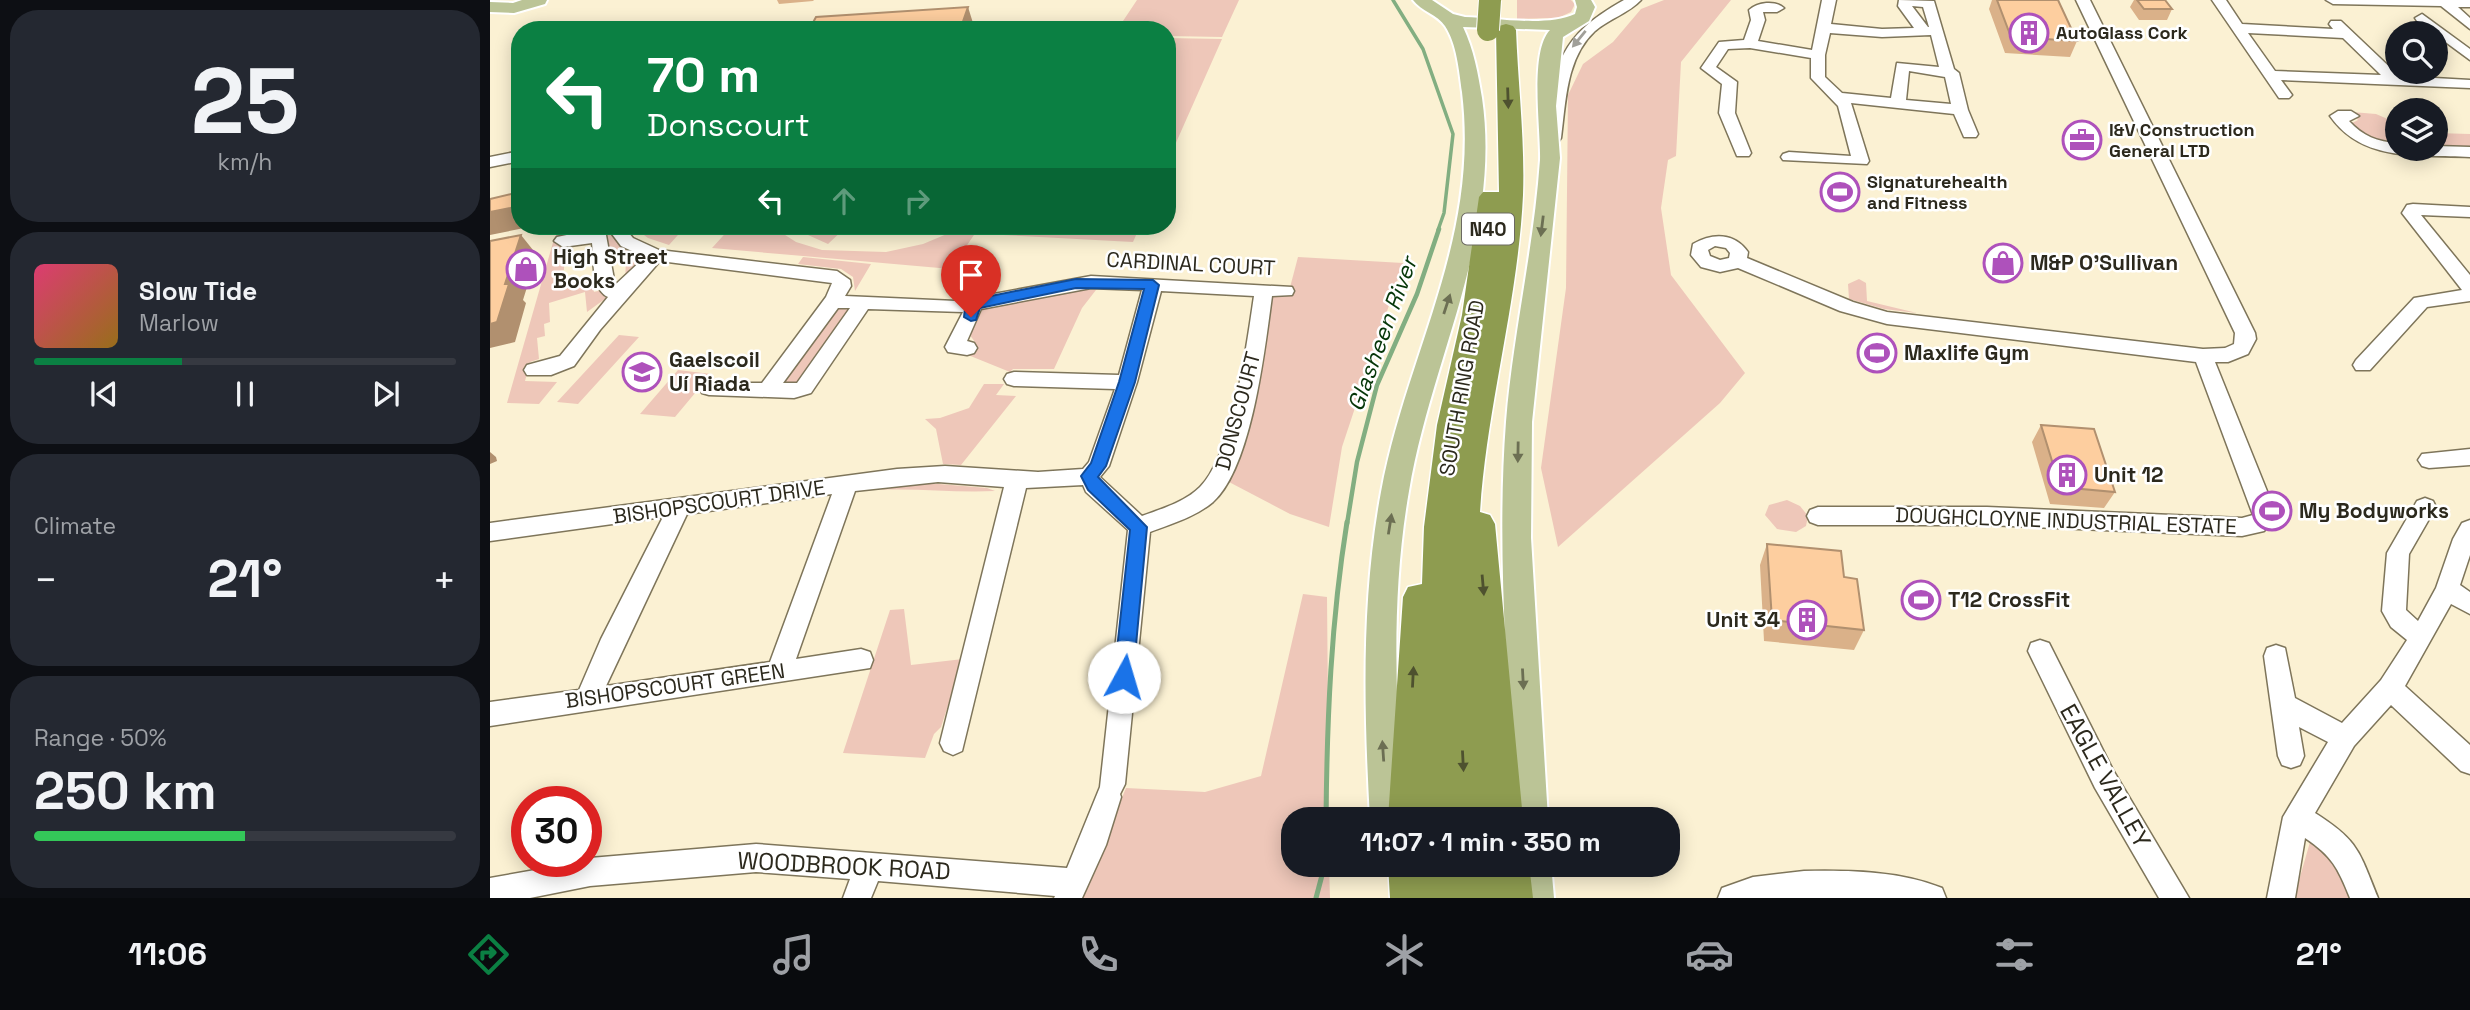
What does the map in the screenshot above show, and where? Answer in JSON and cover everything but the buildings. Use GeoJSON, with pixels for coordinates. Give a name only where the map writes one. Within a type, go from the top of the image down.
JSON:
{"type":"FeatureCollection","features":[{"type":"Feature","properties":{"kind":"highway","name":"SOUTH RING ROAD"},"geometry":{"type":"LineString","coordinates":[[1467,807],[1463,762],[1460,570],[1466,489],[1479,394],[1496,317],[1511,194],[1497,30],[1490,0]]}},
{"type":"Feature","properties":{"kind":"highway","name":"SOUTH RING ROAD"},"geometry":{"type":"LineString","coordinates":[[1438,807],[1436,676],[1440,527],[1452,425],[1475,315],[1492,195],[1497,30],[1506,0]]}},
{"type":"Feature","properties":{"kind":"highway"},"geometry":{"type":"LineString","coordinates":[[1479,394],[1479,530],[1503,807]]}},
{"type":"Feature","properties":{"kind":"highway"},"geometry":{"type":"LineString","coordinates":[[1408,807],[1414,666],[1426,525],[1452,425]]}},
{"type":"Feature","properties":{"kind":"highway"},"geometry":{"type":"LineString","coordinates":[[1409,877],[1410,898]]}},
{"type":"Feature","properties":{"kind":"highway"},"geometry":{"type":"LineString","coordinates":[[1442,877],[1443,898]]}},
{"type":"Feature","properties":{"kind":"highway"},"geometry":{"type":"LineString","coordinates":[[1472,877],[1474,898]]}},
{"type":"Feature","properties":{"kind":"highway"},"geometry":{"type":"LineString","coordinates":[[1511,877],[1513,898]]}},
{"type":"Feature","properties":{"kind":"main road"},"geometry":{"type":"LineString","coordinates":[[1420,0],[1445,11],[1545,26],[1579,13]]}},
{"type":"Feature","properties":{"kind":"main road"},"geometry":{"type":"LineString","coordinates":[[490,8],[507,8],[536,1]]}},
{"type":"Feature","properties":{"kind":"main road"},"geometry":{"type":"LineString","coordinates":[[490,26],[536,1]]}},
{"type":"Feature","properties":{"kind":"main road"},"geometry":{"type":"LineString","coordinates":[[1386,807],[1380,708],[1381,601],[1388,535],[1411,418],[1460,267],[1475,195],[1476,112],[1459,34],[1445,11]]}},
{"type":"Feature","properties":{"kind":"main road"},"geometry":{"type":"LineString","coordinates":[[1530,807],[1517,538],[1519,422],[1550,158],[1546,106],[1548,70],[1554,35],[1579,13]]}},
{"type":"Feature","properties":{"kind":"main road"},"geometry":{"type":"LineString","coordinates":[[1394,877],[1396,898]]}},
{"type":"Feature","properties":{"kind":"main road"},"geometry":{"type":"LineString","coordinates":[[1535,877],[1536,898]]}},
{"type":"Feature","properties":{"kind":"street"},"geometry":{"type":"LineString","coordinates":[[1579,13],[1627,0]]}},
{"type":"Feature","properties":{"kind":"street"},"geometry":{"type":"LineString","coordinates":[[1550,158],[1567,56],[1581,34],[1606,15],[1634,0]]}},
{"type":"Feature","properties":{"kind":"street"},"geometry":{"type":"LineString","coordinates":[[1789,157],[1861,161],[1845,105],[1818,78],[1818,55],[1829,0]]}},
{"type":"Feature","properties":{"kind":"street"},"geometry":{"type":"LineString","coordinates":[[1738,261],[1847,307],[1887,318],[2203,355],[2228,355],[2241,349],[2246,339],[2245,333],[2083,0]]}},
{"type":"Feature","properties":{"kind":"street"},"geometry":{"type":"LineString","coordinates":[[2219,0],[2284,95]]}},
{"type":"Feature","properties":{"kind":"street"},"geometry":{"type":"LineString","coordinates":[[2333,0],[2470,3]]}},
{"type":"Feature","properties":{"kind":"street"},"geometry":{"type":"LineString","coordinates":[[2445,3],[2470,25]]}},
{"type":"Feature","properties":{"kind":"street"},"geometry":{"type":"LineString","coordinates":[[1751,44],[1758,20],[1756,10],[1763,7],[1777,8]]}},
{"type":"Feature","properties":{"kind":"street"},"geometry":{"type":"LineString","coordinates":[[2334,21],[2344,34],[2385,72]]}},
{"type":"Feature","properties":{"kind":"street"},"geometry":{"type":"LineString","coordinates":[[1825,28],[1859,32],[1931,32],[1947,68]]}},
{"type":"Feature","properties":{"kind":"street"},"geometry":{"type":"LineString","coordinates":[[2240,28],[2344,34]]}},
{"type":"Feature","properties":{"kind":"street"},"geometry":{"type":"LineString","coordinates":[[2448,39],[2470,57]]}},
{"type":"Feature","properties":{"kind":"street"},"geometry":{"type":"LineString","coordinates":[[1744,152],[1727,113],[1730,82],[1708,68],[1724,45],[1751,44],[1818,55]]}},
{"type":"Feature","properties":{"kind":"street"},"geometry":{"type":"LineString","coordinates":[[1898,103],[1902,66],[1952,73],[1960,110],[1970,134]]}},
{"type":"Feature","properties":{"kind":"street"},"geometry":{"type":"LineString","coordinates":[[2271,75],[2385,81]]}},
{"type":"Feature","properties":{"kind":"street"},"geometry":{"type":"LineString","coordinates":[[2448,83],[2470,84]]}},
{"type":"Feature","properties":{"kind":"street"},"geometry":{"type":"LineString","coordinates":[[1837,97],[1960,110]]}},
{"type":"Feature","properties":{"kind":"street"},"geometry":{"type":"LineString","coordinates":[[2351,116],[2338,116],[2359,140],[2385,147]]}},
{"type":"Feature","properties":{"kind":"street"},"geometry":{"type":"LineString","coordinates":[[2448,151],[2470,152]]}},
{"type":"Feature","properties":{"kind":"street"},"geometry":{"type":"LineString","coordinates":[[490,162],[511,158]]}},
{"type":"Feature","properties":{"kind":"street"},"geometry":{"type":"LineString","coordinates":[[2470,212],[2413,209],[2411,213],[2470,287]]}},
{"type":"Feature","properties":{"kind":"street"},"geometry":{"type":"LineString","coordinates":[[621,235],[627,242],[656,255],[831,275],[841,280],[842,286],[833,301],[768,389]]}},
{"type":"Feature","properties":{"kind":"street"},"geometry":{"type":"LineString","coordinates":[[563,241],[586,236],[600,239],[606,286],[610,291],[621,292]]}},
{"type":"Feature","properties":{"kind":"street"},"geometry":{"type":"LineString","coordinates":[[534,370],[551,368],[567,361],[621,292],[656,255]]}},
{"type":"Feature","properties":{"kind":"street","name":"CARDINAL COURT"},"geometry":{"type":"LineString","coordinates":[[833,301],[936,307],[971,305],[1082,283],[1275,290]]}},
{"type":"Feature","properties":{"kind":"street"},"geometry":{"type":"LineString","coordinates":[[953,743],[1017,479],[1071,479],[1089,476],[1098,466],[1127,382],[1153,285]]}},
{"type":"Feature","properties":{"kind":"street","name":"DONSCOURT"},"geometry":{"type":"LineString","coordinates":[[1139,527],[1207,494],[1224,472],[1256,348],[1275,290]]}},
{"type":"Feature","properties":{"kind":"street"},"geometry":{"type":"LineString","coordinates":[[2363,365],[2421,302],[2470,295]]}},
{"type":"Feature","properties":{"kind":"street"},"geometry":{"type":"LineString","coordinates":[[709,388],[794,391],[804,388],[863,303]]}},
{"type":"Feature","properties":{"kind":"street"},"geometry":{"type":"LineString","coordinates":[[961,347],[973,309],[971,305]]}},
{"type":"Feature","properties":{"kind":"street","name":"DOUGHCLOYNE INDUSTRIAL ESTATE"},"geometry":{"type":"LineString","coordinates":[[1818,516],[1946,515],[2242,527],[2256,525],[2264,518],[2263,511],[2203,355]]}},
{"type":"Feature","properties":{"kind":"street"},"geometry":{"type":"LineString","coordinates":[[1014,379],[1127,382]]}},
{"type":"Feature","properties":{"kind":"street"},"geometry":{"type":"LineString","coordinates":[[2429,460],[2470,457]]}},
{"type":"Feature","properties":{"kind":"street","name":"BISHOPSCOURT DRIVE"},"geometry":{"type":"LineString","coordinates":[[490,532],[895,477],[948,473],[1017,479]]}},
{"type":"Feature","properties":{"kind":"street"},"geometry":{"type":"LineString","coordinates":[[1071,891],[1092,845],[1110,791],[1139,527],[1094,486],[1089,476]]}},
{"type":"Feature","properties":{"kind":"street"},"geometry":{"type":"LineString","coordinates":[[779,671],[846,485]]}},
{"type":"Feature","properties":{"kind":"street"},"geometry":{"type":"LineString","coordinates":[[2422,637],[2399,620],[2394,611],[2398,553],[2425,507]]}},
{"type":"Feature","properties":{"kind":"street"},"geometry":{"type":"LineString","coordinates":[[588,698],[613,639],[679,508]]}},
{"type":"Feature","properties":{"kind":"street"},"geometry":{"type":"LineString","coordinates":[[2281,898],[2297,817],[2345,738],[2390,688],[2422,637],[2447,589],[2470,529]]}},
{"type":"Feature","properties":{"kind":"street"},"geometry":{"type":"LineString","coordinates":[[2447,589],[2470,604]]}},
{"type":"Feature","properties":{"kind":"street","name":"EAGLE VALLEY"},"geometry":{"type":"LineString","coordinates":[[2040,651],[2104,779],[2175,898]]}},
{"type":"Feature","properties":{"kind":"street"},"geometry":{"type":"LineString","coordinates":[[2276,656],[2291,756]]}},
{"type":"Feature","properties":{"kind":"street","name":"BISHOPSCOURT GREEN"},"geometry":{"type":"LineString","coordinates":[[490,714],[860,660]]}},
{"type":"Feature","properties":{"kind":"street"},"geometry":{"type":"LineString","coordinates":[[2390,688],[2470,762]]}},
{"type":"Feature","properties":{"kind":"street"},"geometry":{"type":"LineString","coordinates":[[2283,705],[2345,738]]}},
{"type":"Feature","properties":{"kind":"street"},"geometry":{"type":"LineString","coordinates":[[2297,817],[2331,839],[2348,857],[2364,898]]}},
{"type":"Feature","properties":{"kind":"street","name":"WOODBROOK ROAD"},"geometry":{"type":"LineString","coordinates":[[490,892],[590,872],[729,859],[783,859],[870,865],[1071,891]]}},
{"type":"Feature","properties":{"kind":"street"},"geometry":{"type":"LineString","coordinates":[[857,898],[870,865]]}},
{"type":"Feature","properties":{"kind":"street"},"geometry":{"type":"LineString","coordinates":[[1732,898],[1768,888],[1822,886],[1880,888],[1932,898]]}},
{"type":"Feature","properties":{"kind":"shaded area"},"geometry":{"type":"Polygon","coordinates":[[[1137,0],[1239,0],[1222,37],[1176,36],[1176,21],[1123,21],[1137,0]]]}},
{"type":"Feature","properties":{"kind":"shaded area"},"geometry":{"type":"Polygon","coordinates":[[[1517,0],[1571,0],[1575,4],[1571,12],[1558,18],[1517,19],[1517,0]]]}},
{"type":"Feature","properties":{"kind":"shaded area"},"geometry":{"type":"Polygon","coordinates":[[[1664,0],[1731,0],[1681,62],[1676,156],[1668,160],[1661,208],[1671,275],[1745,373],[1720,403],[1558,547],[1541,468],[1566,288],[1568,95],[1583,64],[1613,42],[1641,9],[1664,0]]]}},
{"type":"Feature","properties":{"kind":"shaded area"},"geometry":{"type":"Polygon","coordinates":[[[1176,38],[1222,39],[1176,143],[1176,38]]]}},
{"type":"Feature","properties":{"kind":"shaded area"},"geometry":{"type":"Polygon","coordinates":[[[2352,112],[2376,114],[2385,118],[2385,144],[2370,142],[2350,124],[2358,120],[2352,112]]]}},
{"type":"Feature","properties":{"kind":"shaded area"},"geometry":{"type":"Polygon","coordinates":[[[2448,133],[2470,134],[2470,149],[2448,148],[2448,133]]]}},
{"type":"Feature","properties":{"kind":"shaded area"},"geometry":{"type":"Polygon","coordinates":[[[556,235],[565,235],[564,270],[557,272],[558,290],[592,280],[594,292],[602,290],[609,296],[587,312],[585,292],[549,303],[550,322],[544,324],[545,336],[537,338],[539,359],[530,362],[525,381],[557,382],[539,404],[507,403],[556,235]]]}},
{"type":"Feature","properties":{"kind":"shaded area"},"geometry":{"type":"Polygon","coordinates":[[[600,235],[612,235],[621,245],[648,257],[625,282],[626,260],[619,254],[610,256],[605,236],[600,235]]]}},
{"type":"Feature","properties":{"kind":"shaded area"},"geometry":{"type":"Polygon","coordinates":[[[644,235],[678,235],[669,245],[644,235]]]}},
{"type":"Feature","properties":{"kind":"shaded area"},"geometry":{"type":"Polygon","coordinates":[[[724,235],[785,235],[796,242],[822,250],[886,252],[923,244],[944,235],[974,235],[951,269],[712,248],[724,235]]]}},
{"type":"Feature","properties":{"kind":"shaded area"},"geometry":{"type":"Polygon","coordinates":[[[808,235],[838,235],[828,244],[808,235]]]}},
{"type":"Feature","properties":{"kind":"shaded area"},"geometry":{"type":"Polygon","coordinates":[[[1003,235],[1136,235],[1133,242],[1003,235]]]}},
{"type":"Feature","properties":{"kind":"shaded area"},"geometry":{"type":"Polygon","coordinates":[[[803,257],[871,264],[855,291],[853,277],[841,269],[798,264],[803,257]]]}},
{"type":"Feature","properties":{"kind":"shaded area"},"geometry":{"type":"Polygon","coordinates":[[[1298,257],[1403,263],[1342,447],[1329,527],[1290,514],[1229,482],[1242,447],[1269,295],[1288,295],[1298,257]]]}},
{"type":"Feature","properties":{"kind":"shaded area"},"geometry":{"type":"Polygon","coordinates":[[[1859,279],[1866,283],[1867,301],[1917,313],[1884,309],[1849,299],[1848,284],[1859,279]]]}},
{"type":"Feature","properties":{"kind":"shaded area"},"geometry":{"type":"Polygon","coordinates":[[[1078,290],[1096,290],[1082,308],[1054,369],[1013,369],[1010,372],[968,355],[975,342],[969,334],[984,307],[1078,290]]]}},
{"type":"Feature","properties":{"kind":"shaded area"},"geometry":{"type":"Polygon","coordinates":[[[837,308],[853,310],[801,383],[783,384],[780,381],[837,308]]]}},
{"type":"Feature","properties":{"kind":"shaded area"},"geometry":{"type":"Polygon","coordinates":[[[619,335],[639,337],[578,404],[557,402],[619,335]]]}},
{"type":"Feature","properties":{"kind":"shaded area"},"geometry":{"type":"Polygon","coordinates":[[[678,370],[711,374],[675,417],[640,414],[678,370]]]}},
{"type":"Feature","properties":{"kind":"shaded area"},"geometry":{"type":"Polygon","coordinates":[[[984,384],[1004,384],[996,395],[1016,396],[961,465],[943,464],[936,429],[925,419],[940,418],[969,408],[984,384]]]}},
{"type":"Feature","properties":{"kind":"shaded area"},"geometry":{"type":"Polygon","coordinates":[[[927,483],[987,488],[995,491],[877,490],[927,483]]]}},
{"type":"Feature","properties":{"kind":"shaded area"},"geometry":{"type":"Polygon","coordinates":[[[1787,500],[1800,506],[1808,516],[1806,526],[1796,532],[1777,529],[1765,515],[1769,505],[1787,500]]]}},
{"type":"Feature","properties":{"kind":"shaded area"},"geometry":{"type":"Polygon","coordinates":[[[1303,594],[1327,597],[1329,807],[1281,807],[1281,877],[1329,877],[1330,898],[1080,898],[1126,788],[1205,792],[1261,776],[1303,594]]]}},
{"type":"Feature","properties":{"kind":"shaded area"},"geometry":{"type":"Polygon","coordinates":[[[904,609],[911,665],[963,659],[941,727],[934,734],[925,758],[843,753],[890,610],[904,609]]]}},
{"type":"Feature","properties":{"kind":"shaded area"},"geometry":{"type":"Polygon","coordinates":[[[2313,840],[2328,848],[2351,898],[2294,898],[2310,842],[2313,840]]]}},
{"type":"Feature","properties":{"kind":"waterway","name":"Glasheen River"},"geometry":{"type":"LineString","coordinates":[[1393,0],[1423,49],[1453,134],[1444,213],[1438,230]]}},
{"type":"Feature","properties":{"kind":"waterway","name":"Glasheen River"},"geometry":{"type":"LineString","coordinates":[[1347,524],[1357,462],[1377,385],[1417,294],[1439,229]]}},
{"type":"Feature","properties":{"kind":"waterway","name":"Glasheen River"},"geometry":{"type":"LineString","coordinates":[[1326,807],[1331,670],[1347,522]]}},
{"type":"Feature","properties":{"kind":"waterway","name":"Glasheen River"},"geometry":{"type":"LineString","coordinates":[[1316,898],[1322,877]]}},
{"type":"Feature","properties":{"kind":"place","name":"AutoGlass Cork"},"geometry":{"type":"Point","coordinates":[2029,33]}},
{"type":"Feature","properties":{"kind":"place","name":"I&V Construction General LTD"},"geometry":{"type":"Point","coordinates":[2082,140]}},
{"type":"Feature","properties":{"kind":"place","name":"Signaturehealth and Fitness"},"geometry":{"type":"Point","coordinates":[1840,192]}},
{"type":"Feature","properties":{"kind":"place","name":"M&P O’Sullivan"},"geometry":{"type":"Point","coordinates":[2003,263]}},
{"type":"Feature","properties":{"kind":"place","name":"High Street Books"},"geometry":{"type":"Point","coordinates":[526,269]}},
{"type":"Feature","properties":{"kind":"place","name":"Maxlife Gym"},"geometry":{"type":"Point","coordinates":[1877,353]}},
{"type":"Feature","properties":{"kind":"place","name":"Gaelscoil Uí Riada"},"geometry":{"type":"Point","coordinates":[642,372]}},
{"type":"Feature","properties":{"kind":"place","name":"Unit 12"},"geometry":{"type":"Point","coordinates":[2067,475]}},
{"type":"Feature","properties":{"kind":"place","name":"My Bodyworks"},"geometry":{"type":"Point","coordinates":[2272,511]}},
{"type":"Feature","properties":{"kind":"place","name":"T12 CrossFit"},"geometry":{"type":"Point","coordinates":[1921,600]}},
{"type":"Feature","properties":{"kind":"place","name":"Unit 34"},"geometry":{"type":"Point","coordinates":[1807,620]}},
{"type":"Feature","properties":{"kind":"route"},"geometry":{"type":"LineString","coordinates":[[971,317],[971,305],[1076,284],[1091,282],[1153,285],[1127,382],[1098,466],[1089,476],[1094,486],[1139,527],[1124,677]]}}]}
